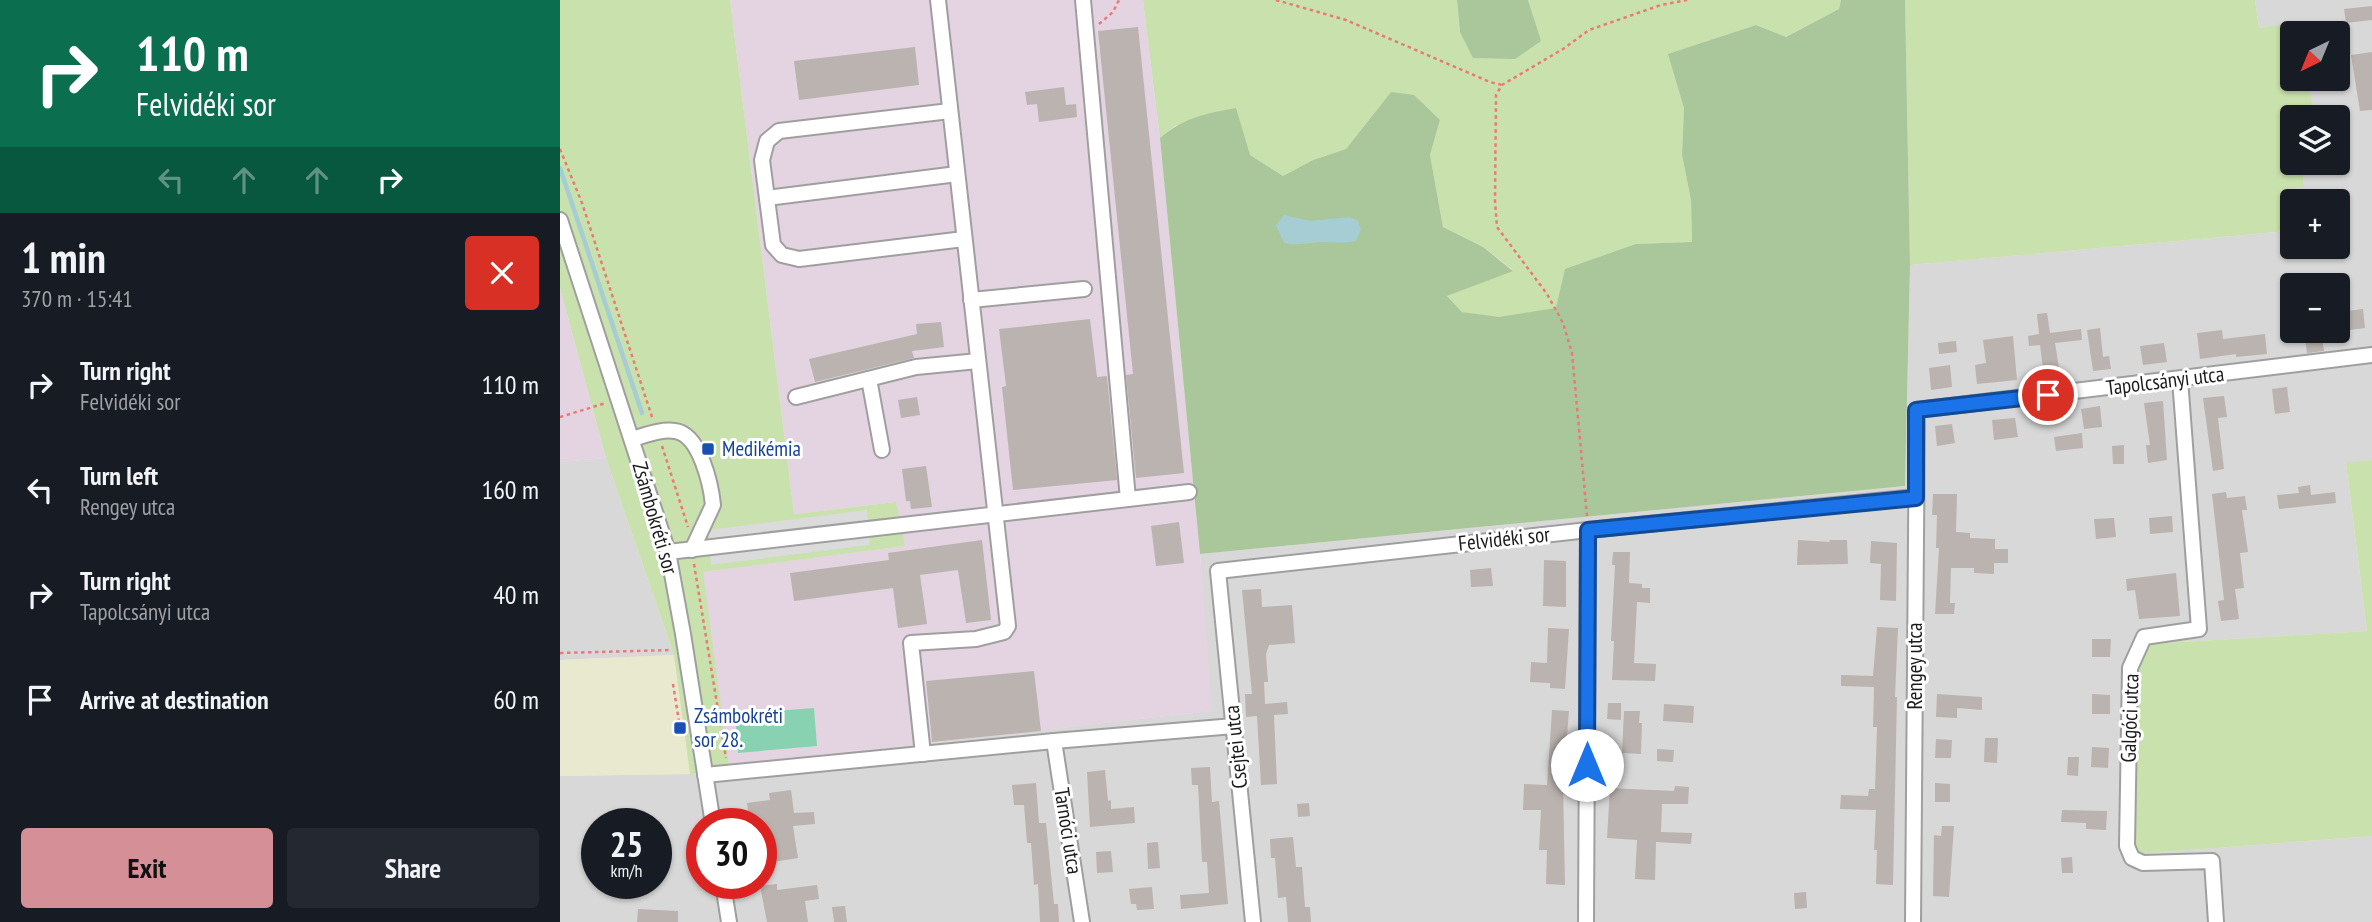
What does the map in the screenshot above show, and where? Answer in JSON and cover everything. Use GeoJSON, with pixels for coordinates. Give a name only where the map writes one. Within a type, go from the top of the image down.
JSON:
{"type":"FeatureCollection","features":[{"type":"Feature","properties":{"kind":"street"},"geometry":{"type":"LineString","coordinates":[[923,754],[911,643],[976,639],[1004,632],[1008,626],[937,0]]}},
{"type":"Feature","properties":{"kind":"street"},"geometry":{"type":"LineString","coordinates":[[1083,0],[1128,499]]}},
{"type":"Feature","properties":{"kind":"street"},"geometry":{"type":"LineString","coordinates":[[950,111],[779,131],[767,141],[762,160],[773,245],[782,255],[799,259],[964,239]]}},
{"type":"Feature","properties":{"kind":"street"},"geometry":{"type":"LineString","coordinates":[[767,198],[957,174]]}},
{"type":"Feature","properties":{"kind":"street","name":"Zsámbokréti sor"},"geometry":{"type":"LineString","coordinates":[[560,220],[668,552],[710,808]]}},
{"type":"Feature","properties":{"kind":"street"},"geometry":{"type":"LineString","coordinates":[[971,300],[1084,289]]}},
{"type":"Feature","properties":{"kind":"street","name":"Tapolcsányi utca"},"geometry":{"type":"LineString","coordinates":[[1916,410],[2372,355]]}},
{"type":"Feature","properties":{"kind":"street"},"geometry":{"type":"LineString","coordinates":[[796,397],[916,367],[978,361]]}},
{"type":"Feature","properties":{"kind":"street"},"geometry":{"type":"LineString","coordinates":[[869,379],[882,450]]}},
{"type":"Feature","properties":{"kind":"street","name":"Galgóci utca"},"geometry":{"type":"LineString","coordinates":[[2180,379],[2199,629],[2144,637],[2130,668],[2127,846],[2132,858],[2143,863],[2212,861],[2216,922]]}},
{"type":"Feature","properties":{"kind":"street","name":"Rengey utca"},"geometry":{"type":"LineString","coordinates":[[1913,922],[1916,410]]}},
{"type":"Feature","properties":{"kind":"street"},"geometry":{"type":"LineString","coordinates":[[632,439],[674,430],[683,433],[701,455],[713,505],[692,550]]}},
{"type":"Feature","properties":{"kind":"street"},"geometry":{"type":"LineString","coordinates":[[668,552],[1189,492]]}},
{"type":"Feature","properties":{"kind":"street","name":"Felvidéki sor"},"geometry":{"type":"LineString","coordinates":[[1218,571],[1588,530],[1916,498]]}},
{"type":"Feature","properties":{"kind":"street"},"geometry":{"type":"LineString","coordinates":[[1586,922],[1588,530]]}},
{"type":"Feature","properties":{"kind":"street","name":"Csejtei utca"},"geometry":{"type":"LineString","coordinates":[[1218,571],[1253,922]]}},
{"type":"Feature","properties":{"kind":"street"},"geometry":{"type":"LineString","coordinates":[[705,775],[1234,726]]}},
{"type":"Feature","properties":{"kind":"street","name":"Tarnóci utca"},"geometry":{"type":"LineString","coordinates":[[1054,741],[1082,922]]}},
{"type":"Feature","properties":{"kind":"street"},"geometry":{"type":"LineString","coordinates":[[725,899],[729,922]]}},
{"type":"Feature","properties":{"kind":"path"},"geometry":{"type":"LineString","coordinates":[[1086,28],[1099,25],[1113,12],[1119,0]]}},
{"type":"Feature","properties":{"kind":"path"},"geometry":{"type":"LineString","coordinates":[[1276,0],[1346,20],[1502,85]]}},
{"type":"Feature","properties":{"kind":"path"},"geometry":{"type":"LineString","coordinates":[[1588,530],[1572,354],[1563,323],[1547,294],[1497,227],[1496,94],[1502,85],[1563,49],[1589,30],[1661,5],[1687,0]]}},
{"type":"Feature","properties":{"kind":"path"},"geometry":{"type":"LineString","coordinates":[[560,149],[582,204],[688,527],[729,772]]}},
{"type":"Feature","properties":{"kind":"path"},"geometry":{"type":"LineString","coordinates":[[560,417],[597,406]]}},
{"type":"Feature","properties":{"kind":"path"},"geometry":{"type":"LineString","coordinates":[[560,653],[686,650]]}},
{"type":"Feature","properties":{"kind":"path"},"geometry":{"type":"LineString","coordinates":[[673,684],[680,728]]}},
{"type":"Feature","properties":{"kind":"shaded area","name":"Medikémia"},"geometry":{"type":"Polygon","coordinates":[[[730,0],[1143,0],[1160,138],[1200,554],[1212,711],[729,765],[702,572],[904,546],[896,502],[794,514],[730,0]]]}},
{"type":"Feature","properties":{"kind":"shaded area"},"geometry":{"type":"Polygon","coordinates":[[[2255,0],[2372,0],[2372,460],[2346,464],[2367,631],[2147,644],[2135,854],[2372,836],[2372,922],[560,922],[560,776],[690,774],[722,770],[729,765],[1211,711],[1200,554],[1905,486],[1910,265],[2280,232],[2280,259],[2350,259],[2350,189],[2283,188],[2304,187],[2303,175],[2350,175],[2350,105],[2311,105],[2310,91],[2350,91],[2350,21],[2280,21],[2280,25],[2259,28],[2255,0]]]}},
{"type":"Feature","properties":{"kind":"shaded area"},"geometry":{"type":"Polygon","coordinates":[[[560,288],[606,458],[560,462],[560,288]]]}},
{"type":"Feature","properties":{"kind":"shaded area"},"geometry":{"type":"Polygon","coordinates":[[[606,458],[674,655],[560,660],[560,462],[606,458]]]}},
{"type":"Feature","properties":{"kind":"shaded area"},"geometry":{"type":"Polygon","coordinates":[[[867,510],[868,521],[710,541],[708,530],[867,510]]]}},
{"type":"Feature","properties":{"kind":"shaded area"},"geometry":{"type":"Polygon","coordinates":[[[869,534],[870,545],[711,565],[710,554],[869,534]]]}},
{"type":"Feature","properties":{"kind":"green space"},"geometry":{"type":"Polygon","coordinates":[[[560,0],[730,0],[794,514],[896,502],[905,546],[703,572],[729,765],[722,770],[690,774],[674,655],[606,458],[560,288],[560,0]]]}},
{"type":"Feature","properties":{"kind":"green space"},"geometry":{"type":"Polygon","coordinates":[[[1143,0],[1457,0],[1460,32],[1540,41],[1528,0],[1841,0],[1839,9],[1786,37],[1756,25],[1669,54],[1684,108],[1682,155],[1691,200],[1692,242],[1636,244],[1556,308],[1500,318],[1462,312],[1447,296],[1513,270],[1483,247],[1443,227],[1430,155],[1440,120],[1391,92],[1346,149],[1313,160],[1283,176],[1250,155],[1176,125],[1160,138],[1143,0]]]}},
{"type":"Feature","properties":{"kind":"green space"},"geometry":{"type":"Polygon","coordinates":[[[1457,0],[1528,0],[1541,41],[1515,59],[1473,58],[1460,32],[1457,0]]]}},
{"type":"Feature","properties":{"kind":"green space"},"geometry":{"type":"Polygon","coordinates":[[[1841,0],[1905,0],[1910,265],[1905,486],[1200,554],[1160,138],[1196,117],[1236,108],[1250,155],[1283,176],[1313,160],[1346,149],[1391,92],[1414,95],[1440,120],[1430,155],[1443,227],[1483,247],[1513,271],[1447,296],[1462,312],[1499,317],[1556,308],[1565,269],[1636,244],[1692,242],[1691,200],[1682,155],[1684,108],[1668,54],[1756,25],[1786,37],[1839,9],[1841,0]]]}},
{"type":"Feature","properties":{"kind":"green space"},"geometry":{"type":"Polygon","coordinates":[[[1905,0],[2255,0],[2259,28],[2280,24],[2280,91],[2310,91],[2312,105],[2280,105],[2280,175],[2303,175],[2304,187],[2280,189],[2280,232],[1910,265],[1905,0]]]}},
{"type":"Feature","properties":{"kind":"green space"},"geometry":{"type":"Polygon","coordinates":[[[2372,460],[2372,836],[2135,854],[2133,671],[2147,644],[2367,631],[2346,463],[2372,460]]]}},
{"type":"Feature","properties":{"kind":"green space"},"geometry":{"type":"Polygon","coordinates":[[[674,655],[690,774],[560,776],[560,660],[674,655]]]}},
{"type":"Feature","properties":{"kind":"green space"},"geometry":{"type":"Polygon","coordinates":[[[814,708],[817,746],[738,753],[735,714],[814,708]]]}},
{"type":"Feature","properties":{"kind":"water"},"geometry":{"type":"Polygon","coordinates":[[[1284,215],[1310,221],[1350,217],[1358,221],[1361,229],[1356,241],[1288,244],[1284,243],[1276,225],[1284,215]]]}},
{"type":"Feature","properties":{"kind":"building"},"geometry":{"type":"Polygon","coordinates":[[[2372,6],[2372,20],[2346,21],[2344,9],[2372,6]]]}},
{"type":"Feature","properties":{"kind":"building"},"geometry":{"type":"Polygon","coordinates":[[[1138,27],[1184,473],[1136,478],[1126,375],[1133,374],[1098,31],[1138,27]]]}},
{"type":"Feature","properties":{"kind":"building"},"geometry":{"type":"Polygon","coordinates":[[[915,47],[919,85],[799,100],[794,61],[915,47]]]}},
{"type":"Feature","properties":{"kind":"building"},"geometry":{"type":"Polygon","coordinates":[[[2372,52],[2372,110],[2360,111],[2351,55],[2372,52]]]}},
{"type":"Feature","properties":{"kind":"building"},"geometry":{"type":"Polygon","coordinates":[[[1064,87],[1066,105],[1076,104],[1077,117],[1039,122],[1037,104],[1027,105],[1025,92],[1064,87]]]}},
{"type":"Feature","properties":{"kind":"building"},"geometry":{"type":"Polygon","coordinates":[[[2363,309],[2365,328],[2350,330],[2350,311],[2363,309]]]}},
{"type":"Feature","properties":{"kind":"building"},"geometry":{"type":"Polygon","coordinates":[[[2047,313],[2050,333],[2081,329],[2082,340],[2055,343],[2060,374],[2044,376],[2040,345],[2029,346],[2028,336],[2039,334],[2037,314],[2047,313]]]}},
{"type":"Feature","properties":{"kind":"building"},"geometry":{"type":"Polygon","coordinates":[[[1090,319],[1097,377],[1107,376],[1117,480],[1013,490],[999,329],[1090,319]]]}},
{"type":"Feature","properties":{"kind":"building"},"geometry":{"type":"Polygon","coordinates":[[[941,322],[944,347],[912,351],[914,358],[815,382],[809,359],[917,334],[916,324],[941,322]]]}},
{"type":"Feature","properties":{"kind":"building"},"geometry":{"type":"Polygon","coordinates":[[[2100,328],[2103,357],[2109,356],[2111,369],[2093,371],[2087,330],[2100,328]]]}},
{"type":"Feature","properties":{"kind":"building"},"geometry":{"type":"Polygon","coordinates":[[[2222,330],[2223,339],[2265,334],[2267,354],[2236,357],[2236,354],[2200,359],[2197,333],[2222,330]]]}},
{"type":"Feature","properties":{"kind":"building"},"geometry":{"type":"Polygon","coordinates":[[[2013,336],[2017,380],[1977,384],[1975,365],[1986,363],[1983,340],[2013,336]]]}},
{"type":"Feature","properties":{"kind":"building"},"geometry":{"type":"Polygon","coordinates":[[[1956,341],[1957,352],[1939,354],[1938,343],[1956,341]]]}},
{"type":"Feature","properties":{"kind":"building"},"geometry":{"type":"Polygon","coordinates":[[[2164,343],[2167,362],[2143,365],[2140,346],[2164,343]]]}},
{"type":"Feature","properties":{"kind":"building"},"geometry":{"type":"Polygon","coordinates":[[[2306,343],[2323,343],[2324,351],[2307,353],[2306,343]]]}},
{"type":"Feature","properties":{"kind":"building"},"geometry":{"type":"Polygon","coordinates":[[[1950,365],[1952,387],[1931,390],[1929,368],[1950,365]]]}},
{"type":"Feature","properties":{"kind":"building"},"geometry":{"type":"Polygon","coordinates":[[[2287,387],[2290,412],[2275,414],[2272,389],[2287,387]]]}},
{"type":"Feature","properties":{"kind":"building"},"geometry":{"type":"Polygon","coordinates":[[[2224,396],[2227,417],[2218,418],[2224,469],[2213,471],[2203,398],[2224,396]]]}},
{"type":"Feature","properties":{"kind":"building"},"geometry":{"type":"Polygon","coordinates":[[[917,397],[920,415],[901,418],[898,400],[917,397]]]}},
{"type":"Feature","properties":{"kind":"building"},"geometry":{"type":"Polygon","coordinates":[[[2163,401],[2167,460],[2148,463],[2146,445],[2150,445],[2144,403],[2163,401]]]}},
{"type":"Feature","properties":{"kind":"building"},"geometry":{"type":"Polygon","coordinates":[[[2100,406],[2102,427],[2084,429],[2081,409],[2100,406]]]}},
{"type":"Feature","properties":{"kind":"building"},"geometry":{"type":"Polygon","coordinates":[[[2015,418],[2018,437],[1994,440],[1992,420],[2015,418]]]}},
{"type":"Feature","properties":{"kind":"building"},"geometry":{"type":"Polygon","coordinates":[[[1952,424],[1955,443],[1937,446],[1935,426],[1952,424]]]}},
{"type":"Feature","properties":{"kind":"building"},"geometry":{"type":"Polygon","coordinates":[[[2082,433],[2083,448],[2056,451],[2054,437],[2082,433]]]}},
{"type":"Feature","properties":{"kind":"building"},"geometry":{"type":"Polygon","coordinates":[[[2124,445],[2124,464],[2113,464],[2112,446],[2124,445]]]}},
{"type":"Feature","properties":{"kind":"building"},"geometry":{"type":"Polygon","coordinates":[[[926,466],[932,507],[911,509],[910,501],[906,501],[902,469],[926,466]]]}},
{"type":"Feature","properties":{"kind":"building"},"geometry":{"type":"Polygon","coordinates":[[[2310,485],[2311,495],[2335,492],[2336,503],[2279,509],[2277,495],[2299,493],[2298,487],[2310,485]]]}},
{"type":"Feature","properties":{"kind":"building"},"geometry":{"type":"Polygon","coordinates":[[[2226,492],[2227,498],[2245,496],[2247,510],[2242,510],[2248,552],[2240,553],[2244,588],[2235,589],[2239,619],[2221,621],[2218,601],[2224,600],[2212,494],[2226,492]]]}},
{"type":"Feature","properties":{"kind":"building"},"geometry":{"type":"Polygon","coordinates":[[[1933,494],[1957,494],[1956,532],[1970,533],[1970,538],[1995,539],[1995,549],[2008,549],[2008,563],[1994,563],[1994,574],[1974,573],[1974,568],[1951,568],[1950,603],[1955,603],[1954,614],[1935,614],[1939,548],[1936,548],[1937,515],[1932,515],[1933,494]]]}},
{"type":"Feature","properties":{"kind":"building"},"geometry":{"type":"Polygon","coordinates":[[[2172,516],[2173,532],[2150,534],[2149,518],[2172,516]]]}},
{"type":"Feature","properties":{"kind":"building"},"geometry":{"type":"Polygon","coordinates":[[[2114,518],[2116,537],[2096,539],[2094,519],[2114,518]]]}},
{"type":"Feature","properties":{"kind":"building"},"geometry":{"type":"Polygon","coordinates":[[[1179,522],[1184,563],[1156,566],[1151,526],[1179,522]]]}},
{"type":"Feature","properties":{"kind":"building"},"geometry":{"type":"Polygon","coordinates":[[[982,540],[991,620],[966,623],[958,570],[920,575],[927,624],[898,628],[893,588],[794,601],[790,573],[889,560],[888,553],[982,540]]]}},
{"type":"Feature","properties":{"kind":"building"},"geometry":{"type":"Polygon","coordinates":[[[1798,540],[1847,540],[1848,564],[1797,565],[1798,540]]]}},
{"type":"Feature","properties":{"kind":"building"},"geometry":{"type":"Polygon","coordinates":[[[1871,541],[1897,543],[1896,601],[1880,600],[1881,564],[1870,563],[1871,541]]]}},
{"type":"Feature","properties":{"kind":"building"},"geometry":{"type":"Polygon","coordinates":[[[1613,552],[1630,552],[1629,583],[1650,588],[1650,603],[1637,602],[1634,663],[1656,664],[1655,681],[1612,680],[1615,565],[1612,565],[1613,552]]]}},
{"type":"Feature","properties":{"kind":"building"},"geometry":{"type":"Polygon","coordinates":[[[1544,560],[1566,561],[1566,607],[1543,606],[1544,560]]]}},
{"type":"Feature","properties":{"kind":"building"},"geometry":{"type":"Polygon","coordinates":[[[1491,568],[1493,586],[1471,587],[1470,570],[1491,568]]]}},
{"type":"Feature","properties":{"kind":"building"},"geometry":{"type":"Polygon","coordinates":[[[2176,573],[2180,616],[2139,619],[2135,590],[2127,591],[2126,579],[2176,573]]]}},
{"type":"Feature","properties":{"kind":"building"},"geometry":{"type":"Polygon","coordinates":[[[1261,589],[1262,607],[1292,605],[1295,643],[1269,645],[1266,654],[1268,682],[1264,682],[1265,704],[1287,702],[1288,714],[1274,715],[1277,784],[1261,785],[1257,716],[1246,717],[1245,694],[1252,694],[1242,590],[1261,589]]]}},
{"type":"Feature","properties":{"kind":"building"},"geometry":{"type":"Polygon","coordinates":[[[1877,627],[1898,628],[1893,885],[1876,884],[1876,810],[1840,809],[1841,795],[1868,796],[1869,789],[1875,789],[1877,727],[1873,727],[1874,687],[1841,686],[1841,675],[1873,676],[1877,627]]]}},
{"type":"Feature","properties":{"kind":"building"},"geometry":{"type":"Polygon","coordinates":[[[1548,628],[1569,629],[1565,689],[1550,688],[1550,683],[1530,682],[1531,662],[1547,663],[1548,628]]]}},
{"type":"Feature","properties":{"kind":"building"},"geometry":{"type":"Polygon","coordinates":[[[2092,639],[2111,639],[2110,657],[2092,657],[2092,639]]]}},
{"type":"Feature","properties":{"kind":"building"},"geometry":{"type":"Polygon","coordinates":[[[1034,671],[1041,731],[932,742],[926,681],[1034,671]]]}},
{"type":"Feature","properties":{"kind":"building"},"geometry":{"type":"Polygon","coordinates":[[[1937,694],[1982,697],[1982,710],[1957,708],[1957,718],[1936,717],[1937,694]]]}},
{"type":"Feature","properties":{"kind":"building"},"geometry":{"type":"Polygon","coordinates":[[[2092,694],[2110,695],[2110,714],[2092,714],[2092,694]]]}},
{"type":"Feature","properties":{"kind":"building"},"geometry":{"type":"Polygon","coordinates":[[[1608,703],[1621,703],[1621,720],[1607,719],[1608,703]]]}},
{"type":"Feature","properties":{"kind":"building"},"geometry":{"type":"Polygon","coordinates":[[[1664,704],[1694,706],[1693,723],[1663,721],[1664,704]]]}},
{"type":"Feature","properties":{"kind":"building"},"geometry":{"type":"Polygon","coordinates":[[[1552,710],[1569,711],[1563,785],[1565,885],[1546,884],[1547,850],[1539,850],[1541,810],[1523,810],[1524,784],[1547,785],[1552,710]]]}},
{"type":"Feature","properties":{"kind":"building"},"geometry":{"type":"Polygon","coordinates":[[[1624,711],[1640,711],[1641,754],[1622,753],[1624,711]]]}},
{"type":"Feature","properties":{"kind":"building"},"geometry":{"type":"Polygon","coordinates":[[[1985,738],[1998,738],[1997,763],[1984,762],[1985,738]]]}},
{"type":"Feature","properties":{"kind":"building"},"geometry":{"type":"Polygon","coordinates":[[[1936,739],[1952,740],[1951,758],[1935,758],[1936,739]]]}},
{"type":"Feature","properties":{"kind":"building"},"geometry":{"type":"Polygon","coordinates":[[[2092,747],[2109,748],[2108,768],[2091,767],[2092,747]]]}},
{"type":"Feature","properties":{"kind":"building"},"geometry":{"type":"Polygon","coordinates":[[[1657,749],[1674,750],[1673,762],[1657,761],[1657,749]]]}},
{"type":"Feature","properties":{"kind":"building"},"geometry":{"type":"Polygon","coordinates":[[[2068,757],[2079,757],[2078,776],[2067,775],[2068,757]]]}},
{"type":"Feature","properties":{"kind":"building"},"geometry":{"type":"Polygon","coordinates":[[[1210,767],[1212,802],[1219,801],[1228,904],[1181,909],[1180,895],[1209,893],[1207,862],[1202,862],[1198,785],[1192,785],[1191,768],[1210,767]]]}},
{"type":"Feature","properties":{"kind":"building"},"geometry":{"type":"Polygon","coordinates":[[[1105,770],[1111,809],[1134,807],[1135,823],[1090,827],[1087,772],[1105,770]]]}},
{"type":"Feature","properties":{"kind":"building"},"geometry":{"type":"Polygon","coordinates":[[[1036,783],[1039,823],[1046,823],[1054,904],[1058,904],[1059,922],[1040,922],[1038,884],[1034,885],[1031,843],[1027,843],[1024,805],[1014,805],[1012,785],[1036,783]]]}},
{"type":"Feature","properties":{"kind":"building"},"geometry":{"type":"Polygon","coordinates":[[[1935,783],[1950,784],[1950,802],[1935,802],[1935,783]]]}},
{"type":"Feature","properties":{"kind":"building"},"geometry":{"type":"Polygon","coordinates":[[[1675,786],[1689,787],[1688,804],[1662,804],[1661,832],[1692,833],[1691,844],[1656,842],[1655,880],[1635,879],[1637,840],[1607,838],[1610,788],[1674,791],[1675,786]]]}},
{"type":"Feature","properties":{"kind":"building"},"geometry":{"type":"Polygon","coordinates":[[[791,790],[794,813],[814,812],[815,824],[793,826],[798,858],[777,861],[777,808],[748,808],[747,803],[770,800],[769,793],[791,790]]]}},
{"type":"Feature","properties":{"kind":"building"},"geometry":{"type":"Polygon","coordinates":[[[1309,803],[1310,816],[1298,817],[1297,804],[1309,803]]]}},
{"type":"Feature","properties":{"kind":"building"},"geometry":{"type":"Polygon","coordinates":[[[2062,810],[2107,811],[2106,830],[2086,829],[2086,823],[2061,822],[2062,810]]]}},
{"type":"Feature","properties":{"kind":"building"},"geometry":{"type":"Polygon","coordinates":[[[1942,826],[1954,826],[1949,897],[1933,896],[1934,835],[1941,836],[1942,826]]]}},
{"type":"Feature","properties":{"kind":"building"},"geometry":{"type":"Polygon","coordinates":[[[1293,837],[1296,867],[1302,867],[1305,907],[1310,907],[1311,922],[1288,922],[1286,897],[1278,898],[1275,858],[1271,858],[1270,839],[1293,837]]]}},
{"type":"Feature","properties":{"kind":"building"},"geometry":{"type":"Polygon","coordinates":[[[1158,842],[1160,868],[1148,869],[1147,843],[1158,842]]]}},
{"type":"Feature","properties":{"kind":"building"},"geometry":{"type":"Polygon","coordinates":[[[1111,851],[1113,872],[1097,873],[1096,852],[1111,851]]]}},
{"type":"Feature","properties":{"kind":"building"},"geometry":{"type":"Polygon","coordinates":[[[2072,857],[2073,873],[2062,873],[2061,858],[2072,857]]]}},
{"type":"Feature","properties":{"kind":"building"},"geometry":{"type":"Polygon","coordinates":[[[817,885],[819,899],[805,901],[808,922],[767,922],[763,899],[777,899],[777,890],[817,885]]]}},
{"type":"Feature","properties":{"kind":"building"},"geometry":{"type":"Polygon","coordinates":[[[1152,887],[1154,909],[1137,910],[1136,904],[1131,904],[1129,889],[1152,887]]]}},
{"type":"Feature","properties":{"kind":"building"},"geometry":{"type":"Polygon","coordinates":[[[1806,892],[1807,908],[1795,909],[1794,893],[1806,892]]]}},
{"type":"Feature","properties":{"kind":"building"},"geometry":{"type":"Polygon","coordinates":[[[845,906],[847,922],[834,922],[832,907],[845,906]]]}},
{"type":"Feature","properties":{"kind":"building"},"geometry":{"type":"Polygon","coordinates":[[[638,909],[678,911],[678,922],[637,922],[638,909]]]}},
{"type":"Feature","properties":{"kind":"waterway"},"geometry":{"type":"LineString","coordinates":[[560,168],[642,413]]}},
{"type":"Feature","properties":{"kind":"place","name":"Medikémia"},"geometry":{"type":"Point","coordinates":[708,449]}},
{"type":"Feature","properties":{"kind":"place","name":"Zsámbokréti sor 28."},"geometry":{"type":"Point","coordinates":[680,728]}},
{"type":"Feature","properties":{"kind":"route"},"geometry":{"type":"LineString","coordinates":[[1587,765],[1588,530],[1916,498],[1916,410],[2048,395]]}}]}
